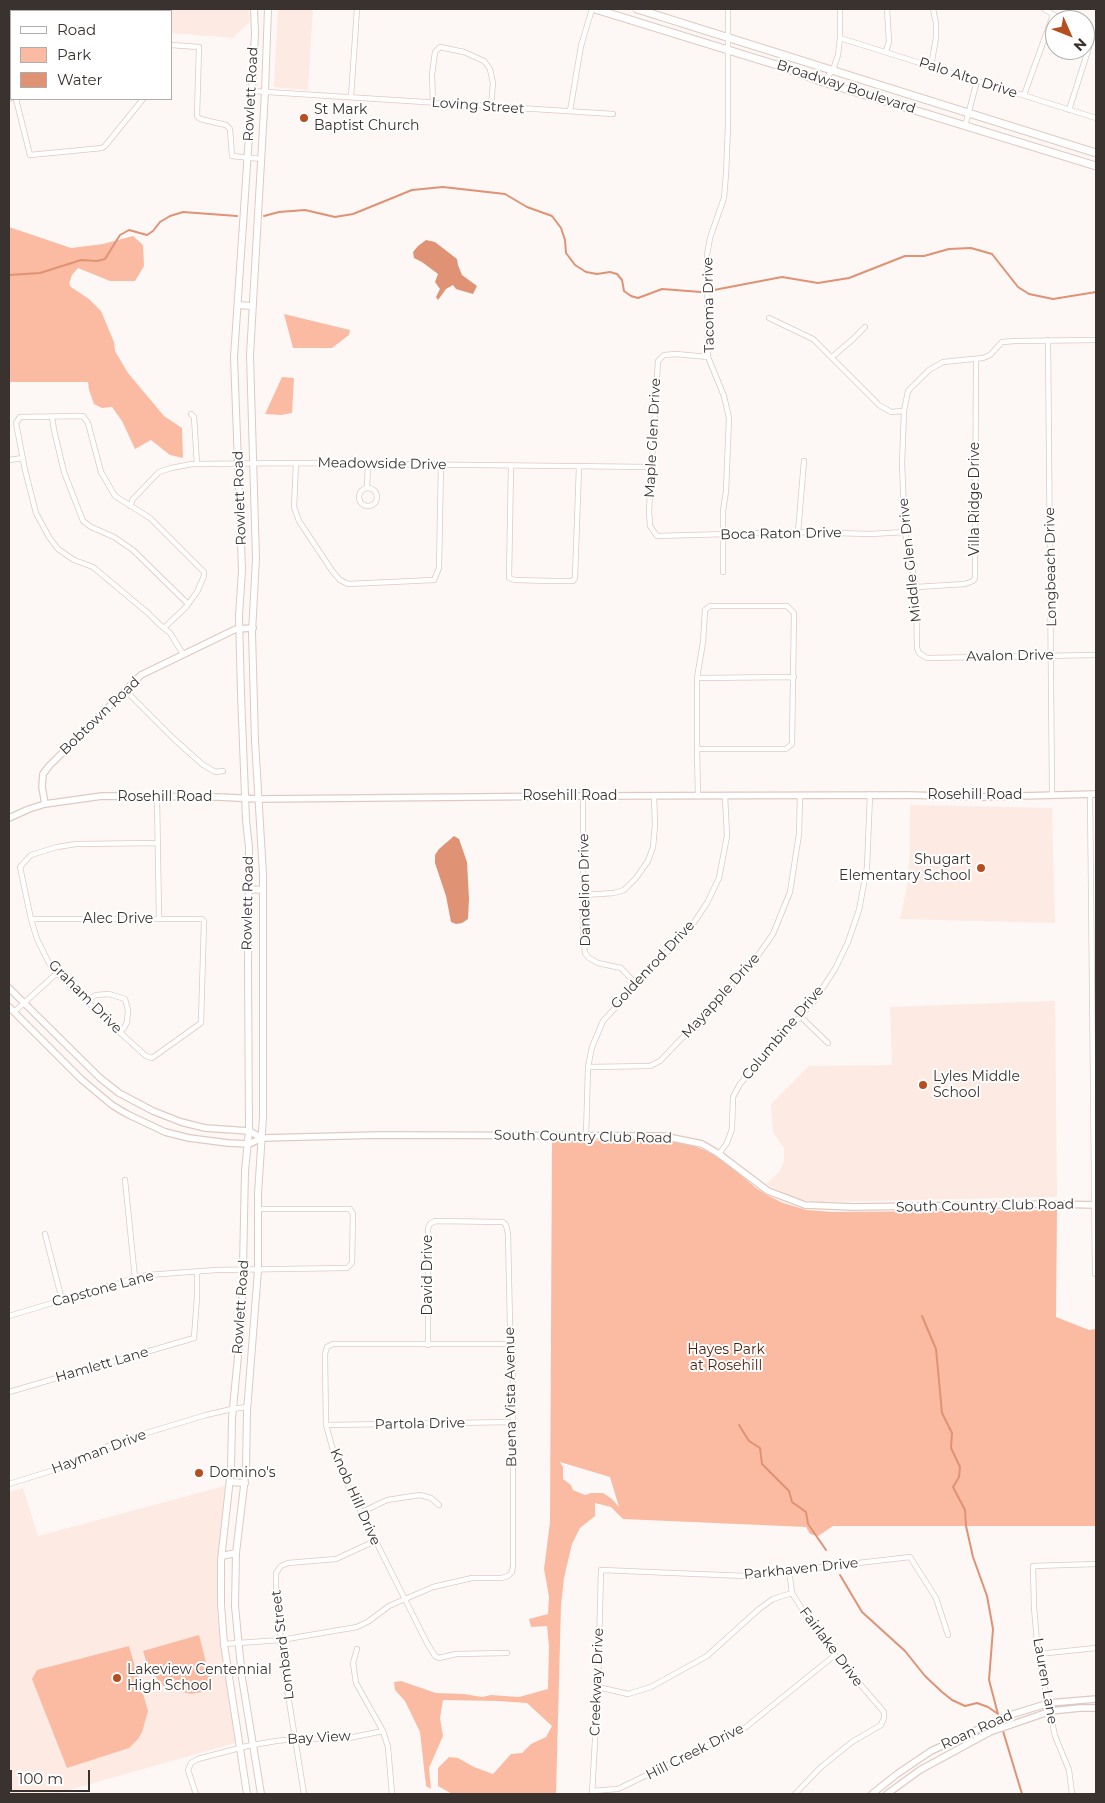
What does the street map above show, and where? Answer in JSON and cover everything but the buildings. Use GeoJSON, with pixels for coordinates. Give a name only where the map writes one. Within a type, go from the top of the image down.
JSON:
{"type":"FeatureCollection","features":[{"type":"Feature","properties":{"kind":"main road","name":"Rowlett Road"},"geometry":{"type":"LineString","coordinates":[[247,1794],[224,1644],[221,1604],[222,1556],[230,1482],[232,1409],[242,1315],[245,1171],[249,1144],[249,847],[246,820],[241,694],[239,616],[242,570],[234,357],[252,91],[255,32],[254,9]]}},
{"type":"Feature","properties":{"kind":"main road"},"geometry":{"type":"LineString","coordinates":[[258,9],[268,9]]}},
{"type":"Feature","properties":{"kind":"main road","name":"Rowlett Road"},"geometry":{"type":"LineString","coordinates":[[261,1794],[238,1644],[235,1606],[236,1553],[244,1483],[258,1270],[258,1209],[262,1138],[263,890],[253,628],[256,559],[250,355],[260,159],[266,92],[268,9]]}},
{"type":"Feature","properties":{"kind":"main road","name":"Broadway Boulevard"},"geometry":{"type":"LineString","coordinates":[[594,9],[1096,166]]}},
{"type":"Feature","properties":{"kind":"main road","name":"Broadway Boulevard"},"geometry":{"type":"LineString","coordinates":[[637,9],[1096,153]]}},
{"type":"Feature","properties":{"kind":"main road"},"geometry":{"type":"LineString","coordinates":[[238,305],[252,306]]}},
{"type":"Feature","properties":{"kind":"main road"},"geometry":{"type":"LineString","coordinates":[[236,417],[251,417]]}},
{"type":"Feature","properties":{"kind":"main road"},"geometry":{"type":"LineString","coordinates":[[248,889],[263,890]]}},
{"type":"Feature","properties":{"kind":"main road"},"geometry":{"type":"LineString","coordinates":[[230,1482],[244,1483]]}},
{"type":"Feature","properties":{"kind":"main road"},"geometry":{"type":"LineString","coordinates":[[222,1556],[236,1553]]}},
{"type":"Feature","properties":{"kind":"street"},"geometry":{"type":"LineString","coordinates":[[351,97],[357,9]]}},
{"type":"Feature","properties":{"kind":"street"},"geometry":{"type":"LineString","coordinates":[[570,111],[580,46],[594,9]]}},
{"type":"Feature","properties":{"kind":"street","name":"Tacoma Drive"},"geometry":{"type":"LineString","coordinates":[[723,572],[722,535],[729,447],[728,418],[724,396],[708,356],[707,255],[710,238],[724,198],[729,37],[728,9]]}},
{"type":"Feature","properties":{"kind":"street"},"geometry":{"type":"LineString","coordinates":[[823,82],[833,70],[838,55],[840,9]]}},
{"type":"Feature","properties":{"kind":"street"},"geometry":{"type":"LineString","coordinates":[[886,51],[889,42],[887,9]]}},
{"type":"Feature","properties":{"kind":"street"},"geometry":{"type":"LineString","coordinates":[[931,66],[936,38],[936,23],[933,9]]}},
{"type":"Feature","properties":{"kind":"street"},"geometry":{"type":"LineString","coordinates":[[1024,95],[1045,37]]}},
{"type":"Feature","properties":{"kind":"street","name":"Palo Alto Drive"},"geometry":{"type":"LineString","coordinates":[[840,38],[1096,118]]}},
{"type":"Feature","properties":{"kind":"street"},"geometry":{"type":"LineString","coordinates":[[172,45],[199,47],[197,116],[200,119],[226,125],[230,129],[232,156],[260,159]]}},
{"type":"Feature","properties":{"kind":"street"},"geometry":{"type":"LineString","coordinates":[[433,103],[432,74],[435,52],[440,47],[464,52],[484,61],[490,69],[493,84],[491,107]]}},
{"type":"Feature","properties":{"kind":"street"},"geometry":{"type":"LineString","coordinates":[[1069,110],[1087,60]]}},
{"type":"Feature","properties":{"kind":"street"},"geometry":{"type":"LineString","coordinates":[[965,126],[976,81]]}},
{"type":"Feature","properties":{"kind":"street","name":"Loving Street"},"geometry":{"type":"LineString","coordinates":[[252,91],[613,114]]}},
{"type":"Feature","properties":{"kind":"street"},"geometry":{"type":"LineString","coordinates":[[16,100],[30,155],[84,149],[94,150],[106,146],[142,100]]}},
{"type":"Feature","properties":{"kind":"street"},"geometry":{"type":"LineString","coordinates":[[769,318],[814,339],[879,405],[891,412],[904,411]]}},
{"type":"Feature","properties":{"kind":"street"},"geometry":{"type":"LineString","coordinates":[[832,356],[865,327]]}},
{"type":"Feature","properties":{"kind":"street","name":"Longbeach Drive"},"geometry":{"type":"LineString","coordinates":[[1048,340],[1052,794]]}},
{"type":"Feature","properties":{"kind":"street"},"geometry":{"type":"LineString","coordinates":[[976,359],[990,355],[1002,342],[1096,340]]}},
{"type":"Feature","properties":{"kind":"street","name":"Maple Glen Drive"},"geometry":{"type":"LineString","coordinates":[[658,536],[650,526],[658,361],[664,355],[708,356]]}},
{"type":"Feature","properties":{"kind":"street","name":"Middle Glen Drive"},"geometry":{"type":"LineString","coordinates":[[924,655],[917,648],[916,587],[905,532],[902,464],[904,411],[908,391],[928,370],[943,362],[976,359]]}},
{"type":"Feature","properties":{"kind":"street","name":"Villa Ridge Drive"},"geometry":{"type":"LineString","coordinates":[[916,587],[965,584],[975,578],[976,359]]}},
{"type":"Feature","properties":{"kind":"street"},"geometry":{"type":"LineString","coordinates":[[191,414],[194,418],[197,464]]}},
{"type":"Feature","properties":{"kind":"street"},"geometry":{"type":"LineString","coordinates":[[164,628],[197,592],[204,572],[150,518],[115,496],[103,478],[88,423],[83,416],[24,416],[17,419],[16,428],[36,513],[49,537],[58,549],[74,560],[93,567],[164,628],[184,654]]}},
{"type":"Feature","properties":{"kind":"street"},"geometry":{"type":"LineString","coordinates":[[52,417],[64,472],[82,522],[114,537],[133,550],[188,604]]}},
{"type":"Feature","properties":{"kind":"street"},"geometry":{"type":"LineString","coordinates":[[9,460],[23,458]]}},
{"type":"Feature","properties":{"kind":"street"},"geometry":{"type":"LineString","coordinates":[[798,532],[804,461]]}},
{"type":"Feature","properties":{"kind":"street"},"geometry":{"type":"LineString","coordinates":[[296,463],[294,507],[298,520],[333,572],[340,580],[348,584],[434,580],[439,568],[441,464]]}},
{"type":"Feature","properties":{"kind":"street","name":"Meadowside Drive"},"geometry":{"type":"LineString","coordinates":[[130,506],[133,499],[159,472],[197,464],[441,464],[652,468]]}},
{"type":"Feature","properties":{"kind":"street"},"geometry":{"type":"LineString","coordinates":[[367,488],[368,464]]}},
{"type":"Feature","properties":{"kind":"street"},"geometry":{"type":"LineString","coordinates":[[511,466],[509,578],[553,582],[573,581],[576,578],[579,467]]}},
{"type":"Feature","properties":{"kind":"street","name":"Boca Raton Drive"},"geometry":{"type":"LineString","coordinates":[[658,536],[798,532],[871,534],[905,532]]}},
{"type":"Feature","properties":{"kind":"street"},"geometry":{"type":"LineString","coordinates":[[698,749],[786,749],[791,746],[793,741],[794,614],[790,608],[784,605],[710,606],[706,608],[697,678],[698,796]]}},
{"type":"Feature","properties":{"kind":"street","name":"Bobtown Road"},"geometry":{"type":"LineString","coordinates":[[45,804],[42,787],[44,774],[49,766],[141,675],[240,628],[253,628]]}},
{"type":"Feature","properties":{"kind":"street","name":"Avalon Drive"},"geometry":{"type":"LineString","coordinates":[[924,655],[928,658],[1096,655]]}},
{"type":"Feature","properties":{"kind":"street"},"geometry":{"type":"LineString","coordinates":[[697,678],[794,677]]}},
{"type":"Feature","properties":{"kind":"street"},"geometry":{"type":"LineString","coordinates":[[125,690],[202,764],[215,772],[223,771]]}},
{"type":"Feature","properties":{"kind":"street"},"geometry":{"type":"LineString","coordinates":[[1093,794],[1094,1274]]}},
{"type":"Feature","properties":{"kind":"street","name":"Rosehill Road"},"geometry":{"type":"LineString","coordinates":[[45,804],[102,796],[259,799],[1093,794]]}},
{"type":"Feature","properties":{"kind":"street","name":"Columbine Drive"},"geometry":{"type":"LineString","coordinates":[[719,1154],[727,1143],[732,1129],[733,1097],[740,1084],[814,1001],[835,969],[848,942],[859,910],[867,867],[870,795]]}},
{"type":"Feature","properties":{"kind":"street","name":"Dandelion Drive"},"geometry":{"type":"LineString","coordinates":[[583,796],[583,936],[585,953],[588,958],[598,963],[621,968],[636,984]]}},
{"type":"Feature","properties":{"kind":"street"},"geometry":{"type":"LineString","coordinates":[[584,895],[614,893],[624,890],[636,878],[648,861],[653,847],[655,825],[654,796]]}},
{"type":"Feature","properties":{"kind":"street","name":"Goldenrod Drive"},"geometry":{"type":"LineString","coordinates":[[586,1136],[588,1067],[592,1047],[602,1021],[693,924],[707,903],[719,878],[727,836],[725,796]]}},
{"type":"Feature","properties":{"kind":"street","name":"Mayapple Drive"},"geometry":{"type":"LineString","coordinates":[[588,1067],[650,1066],[660,1061],[748,968],[773,934],[790,892],[799,834],[800,796]]}},
{"type":"Feature","properties":{"kind":"street"},"geometry":{"type":"LineString","coordinates":[[157,797],[159,919]]}},
{"type":"Feature","properties":{"kind":"street"},"geometry":{"type":"LineString","coordinates":[[9,818],[45,804]]}},
{"type":"Feature","properties":{"kind":"street","name":"Graham Drive"},"geometry":{"type":"LineString","coordinates":[[152,1058],[146,1056],[119,1032],[57,973],[49,963],[37,940],[30,919],[20,867],[32,856],[56,847],[76,844],[158,843]]}},
{"type":"Feature","properties":{"kind":"street","name":"Alec Drive"},"geometry":{"type":"LineString","coordinates":[[30,919],[202,919],[204,921],[201,1023],[152,1058]]}},
{"type":"Feature","properties":{"kind":"street"},"geometry":{"type":"LineString","coordinates":[[14,1012],[57,973]]}},
{"type":"Feature","properties":{"kind":"street","name":"South Country Club Road"},"geometry":{"type":"LineString","coordinates":[[9,988],[95,1074],[118,1093],[168,1118],[205,1128],[249,1131],[262,1138]]}},
{"type":"Feature","properties":{"kind":"street"},"geometry":{"type":"LineString","coordinates":[[87,1000],[109,994],[124,999],[128,1010],[127,1022],[119,1032]]}},
{"type":"Feature","properties":{"kind":"street"},"geometry":{"type":"LineString","coordinates":[[9,1007],[86,1084],[122,1110],[165,1132],[206,1140],[249,1144]]}},
{"type":"Feature","properties":{"kind":"street"},"geometry":{"type":"LineString","coordinates":[[800,1016],[828,1043]]}},
{"type":"Feature","properties":{"kind":"street"},"geometry":{"type":"LineString","coordinates":[[86,1084],[95,1074]]}},
{"type":"Feature","properties":{"kind":"street","name":"South Country Club Road"},"geometry":{"type":"LineString","coordinates":[[249,1144],[262,1138],[663,1136],[702,1144],[719,1154],[768,1191],[805,1205],[853,1207],[1095,1205]]}},
{"type":"Feature","properties":{"kind":"street"},"geometry":{"type":"LineString","coordinates":[[125,1180],[135,1278]]}},
{"type":"Feature","properties":{"kind":"street","name":"Capstone Lane"},"geometry":{"type":"LineString","coordinates":[[9,1316],[135,1278],[158,1274],[347,1268],[352,1263],[353,1214],[350,1209],[258,1209]]}},
{"type":"Feature","properties":{"kind":"street","name":"David Drive"},"geometry":{"type":"LineString","coordinates":[[428,1345],[428,1228],[430,1224],[436,1221],[462,1220],[503,1222],[506,1225]]}},
{"type":"Feature","properties":{"kind":"street","name":"Buena Vista Avenue"},"geometry":{"type":"LineString","coordinates":[[404,1599],[433,1587],[458,1580],[477,1577],[502,1578],[508,1576],[512,1569],[512,1344],[508,1234],[506,1225]]}},
{"type":"Feature","properties":{"kind":"street"},"geometry":{"type":"LineString","coordinates":[[44,1234],[62,1300]]}},
{"type":"Feature","properties":{"kind":"street","name":"Hamlett Lane"},"geometry":{"type":"LineString","coordinates":[[9,1392],[194,1338],[197,1272]]}},
{"type":"Feature","properties":{"kind":"street","name":"Knob Hill Drive"},"geometry":{"type":"LineString","coordinates":[[507,1653],[456,1654],[438,1658],[427,1643],[375,1541],[332,1450],[326,1425],[325,1354],[327,1347],[333,1344],[512,1344]]}},
{"type":"Feature","properties":{"kind":"street","name":"Hayman Drive"},"geometry":{"type":"LineString","coordinates":[[9,1484],[67,1466],[123,1440],[232,1409],[248,1407]]}},
{"type":"Feature","properties":{"kind":"street","name":"Partola Drive"},"geometry":{"type":"LineString","coordinates":[[326,1425],[513,1422]]}},
{"type":"Feature","properties":{"kind":"street"},"geometry":{"type":"LineString","coordinates":[[362,1512],[387,1500],[420,1495],[431,1498],[439,1505]]}},
{"type":"Feature","properties":{"kind":"street","name":"Lombard Street"},"geometry":{"type":"LineString","coordinates":[[304,1794],[281,1640],[275,1583],[276,1573],[281,1566],[288,1563],[336,1559],[375,1541]]}},
{"type":"Feature","properties":{"kind":"street","name":"Parkhaven Drive"},"geometry":{"type":"LineString","coordinates":[[602,1570],[746,1576],[910,1557],[936,1598],[948,1635]]}},
{"type":"Feature","properties":{"kind":"street","name":"Lauren Lane"},"geometry":{"type":"LineString","coordinates":[[1072,1794],[1069,1770],[1055,1736],[1038,1654],[1032,1566],[1096,1564]]}},
{"type":"Feature","properties":{"kind":"street","name":"Creekway Drive"},"geometry":{"type":"LineString","coordinates":[[592,1793],[602,1570]]}},
{"type":"Feature","properties":{"kind":"street","name":"Fairlake Drive"},"geometry":{"type":"LineString","coordinates":[[789,1570],[792,1593],[812,1624],[835,1655],[884,1712],[884,1718],[880,1725],[852,1742],[821,1768],[795,1794]]}},
{"type":"Feature","properties":{"kind":"street"},"geometry":{"type":"LineString","coordinates":[[598,1688],[628,1694],[651,1687],[707,1656],[759,1608],[792,1593]]}},
{"type":"Feature","properties":{"kind":"street"},"geometry":{"type":"LineString","coordinates":[[224,1644],[281,1640],[357,1627],[370,1621],[389,1606],[404,1599]]}},
{"type":"Feature","properties":{"kind":"street"},"geometry":{"type":"LineString","coordinates":[[1038,1654],[1096,1648]]}},
{"type":"Feature","properties":{"kind":"street"},"geometry":{"type":"LineString","coordinates":[[357,1649],[353,1663],[356,1683],[383,1731],[388,1748],[392,1794]]}},
{"type":"Feature","properties":{"kind":"street","name":"Hill Creek Drive"},"geometry":{"type":"LineString","coordinates":[[592,1793],[618,1790],[746,1726],[835,1655]]}},
{"type":"Feature","properties":{"kind":"street","name":"Roan Road"},"geometry":{"type":"LineString","coordinates":[[872,1794],[931,1751],[1007,1716],[1049,1703],[1096,1699]]}},
{"type":"Feature","properties":{"kind":"street","name":"Roan Road"},"geometry":{"type":"LineString","coordinates":[[887,1794],[920,1770],[974,1740],[1017,1721],[1050,1711],[1096,1708]]}},
{"type":"Feature","properties":{"kind":"street","name":"Bay View"},"geometry":{"type":"LineString","coordinates":[[196,1794],[188,1770],[191,1763],[198,1759],[254,1745],[296,1739],[349,1738],[383,1731]]}},
{"type":"Feature","properties":{"kind":"shaded area"},"geometry":{"type":"Polygon","coordinates":[[[139,9],[249,9],[250,21],[233,38],[172,33],[172,10],[139,9]]]}},
{"type":"Feature","properties":{"kind":"shaded area"},"geometry":{"type":"Polygon","coordinates":[[[278,9],[313,9],[308,90],[274,87],[278,9]]]}},
{"type":"Feature","properties":{"kind":"shaded area","name":"Shugart Elementary School"},"geometry":{"type":"Polygon","coordinates":[[[910,805],[1052,808],[1055,923],[900,919],[907,887],[910,849],[910,805]]]}},
{"type":"Feature","properties":{"kind":"shaded area","name":"Lyles Middle School"},"geometry":{"type":"Polygon","coordinates":[[[1055,1001],[1057,1197],[817,1202],[793,1198],[766,1184],[780,1171],[784,1161],[784,1148],[773,1132],[771,1104],[809,1066],[892,1065],[890,1007],[1055,1001]]]}},
{"type":"Feature","properties":{"kind":"shaded area","name":"Lakeview Centennial High School"},"geometry":{"type":"Polygon","coordinates":[[[225,1486],[217,1613],[235,1743],[55,1794],[9,1794],[9,1492],[23,1488],[38,1536],[225,1486]]]}},
{"type":"Feature","properties":{"kind":"green space"},"geometry":{"type":"Polygon","coordinates":[[[9,227],[71,248],[103,244],[133,236],[143,245],[144,266],[135,281],[110,281],[78,268],[72,275],[69,284],[101,311],[114,342],[115,351],[128,373],[164,416],[182,428],[183,458],[170,455],[151,440],[135,449],[122,421],[112,407],[102,408],[94,404],[88,382],[9,382],[9,227]]]}},
{"type":"Feature","properties":{"kind":"green space"},"geometry":{"type":"Polygon","coordinates":[[[284,314],[350,330],[349,335],[332,348],[293,348],[284,314]]]}},
{"type":"Feature","properties":{"kind":"green space"},"geometry":{"type":"Polygon","coordinates":[[[282,377],[294,378],[292,413],[281,415],[265,414],[282,377]]]}},
{"type":"Feature","properties":{"kind":"green space","name":"Hayes Park at Rosehill"},"geometry":{"type":"Polygon","coordinates":[[[661,1140],[686,1143],[707,1151],[725,1162],[767,1195],[783,1203],[807,1210],[833,1212],[1057,1210],[1056,1317],[1089,1330],[1096,1329],[1096,1526],[833,1526],[818,1536],[810,1534],[806,1527],[623,1519],[611,1507],[595,1503],[595,1516],[580,1528],[572,1544],[564,1578],[561,1605],[556,1794],[452,1794],[438,1786],[438,1768],[449,1757],[458,1758],[474,1767],[493,1774],[511,1754],[522,1753],[531,1744],[546,1737],[552,1726],[527,1703],[498,1701],[443,1700],[440,1718],[443,1736],[429,1768],[431,1789],[426,1786],[420,1732],[405,1701],[395,1690],[394,1682],[401,1681],[436,1693],[482,1697],[491,1695],[519,1697],[548,1689],[549,1646],[547,1626],[531,1627],[529,1619],[548,1614],[549,1597],[544,1569],[550,1522],[552,1141],[661,1140]],[[560,1462],[563,1467],[563,1479],[571,1485],[573,1490],[585,1495],[603,1493],[619,1507],[610,1477],[560,1462]]]}},
{"type":"Feature","properties":{"kind":"green space"},"geometry":{"type":"Polygon","coordinates":[[[199,1635],[213,1690],[191,1694],[169,1689],[161,1684],[147,1664],[143,1651],[199,1635]]]}},
{"type":"Feature","properties":{"kind":"green space"},"geometry":{"type":"Polygon","coordinates":[[[129,1646],[148,1711],[142,1732],[129,1748],[67,1768],[32,1679],[37,1670],[129,1646]]]}},
{"type":"Feature","properties":{"kind":"water"},"geometry":{"type":"Polygon","coordinates":[[[426,240],[435,242],[457,259],[462,275],[477,286],[473,294],[456,289],[453,285],[446,289],[438,300],[436,297],[440,289],[435,282],[438,274],[414,258],[413,252],[426,240]]]}},
{"type":"Feature","properties":{"kind":"water"},"geometry":{"type":"Polygon","coordinates":[[[454,836],[459,839],[467,862],[469,899],[468,919],[456,924],[451,922],[446,896],[435,863],[435,855],[439,849],[454,836]]]}},
{"type":"Feature","properties":{"kind":"waterway"},"geometry":{"type":"LineString","coordinates":[[264,216],[279,212],[305,210],[335,217],[353,214],[412,190],[443,187],[505,194],[527,207],[552,216],[561,228],[565,240],[566,253],[575,265],[586,272],[597,274],[610,272],[617,274],[622,280],[624,291],[631,296],[638,298],[662,289],[701,292]]}},
{"type":"Feature","properties":{"kind":"waterway"},"geometry":{"type":"LineString","coordinates":[[9,275],[40,273],[81,260],[97,261],[105,259],[120,235],[129,230],[147,235],[160,222],[170,216],[183,212],[237,216]]}},
{"type":"Feature","properties":{"kind":"waterway"},"geometry":{"type":"LineString","coordinates":[[714,290],[782,277],[818,283],[849,278],[905,256],[924,256],[949,249],[971,248],[992,254],[1018,287],[1029,294],[1053,299],[1096,292]]}},
{"type":"Feature","properties":{"kind":"waterway"},"geometry":{"type":"LineString","coordinates":[[922,1316],[936,1349],[942,1413],[952,1433],[951,1448],[960,1467],[959,1477],[953,1487],[965,1510],[966,1526],[973,1557],[987,1596],[993,1629],[989,1680],[998,1714]]}},
{"type":"Feature","properties":{"kind":"waterway"},"geometry":{"type":"LineString","coordinates":[[739,1425],[749,1441],[760,1448],[762,1464],[789,1491],[792,1502],[806,1512],[808,1524],[826,1550]]}},
{"type":"Feature","properties":{"kind":"waterway"},"geometry":{"type":"LineString","coordinates":[[840,1575],[862,1612],[905,1651],[925,1676],[942,1692],[952,1700],[965,1706],[977,1703],[988,1707],[998,1714]]}},
{"type":"Feature","properties":{"kind":"waterway"},"geometry":{"type":"LineString","coordinates":[[1003,1731],[1022,1794]]}},
{"type":"Feature","properties":{"kind":"place","name":"St Mark Baptist Church"},"geometry":{"type":"Point","coordinates":[304,118]}},
{"type":"Feature","properties":{"kind":"place","name":"Shugart Elementary School"},"geometry":{"type":"Point","coordinates":[981,868]}},
{"type":"Feature","properties":{"kind":"place","name":"Lyles Middle School"},"geometry":{"type":"Point","coordinates":[923,1085]}},
{"type":"Feature","properties":{"kind":"place","name":"Domino's"},"geometry":{"type":"Point","coordinates":[199,1473]}},
{"type":"Feature","properties":{"kind":"place","name":"Lakeview Centennial High School"},"geometry":{"type":"Point","coordinates":[117,1678]}}]}
